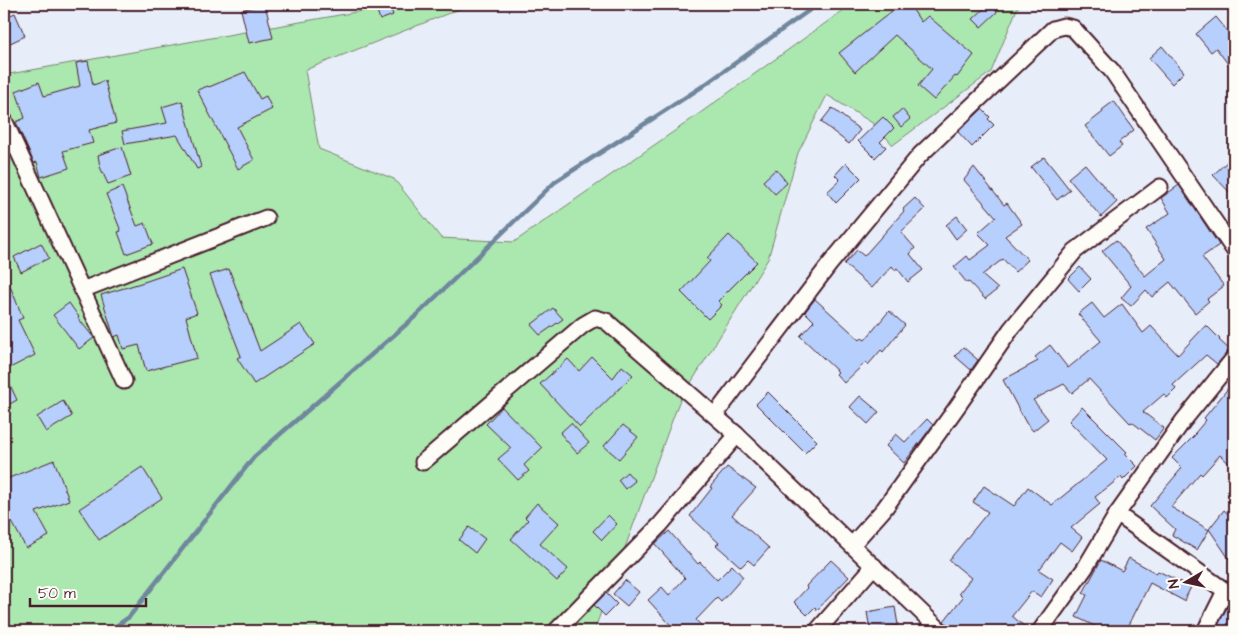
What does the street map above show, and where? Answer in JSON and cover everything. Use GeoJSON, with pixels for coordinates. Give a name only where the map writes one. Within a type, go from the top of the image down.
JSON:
{"type":"FeatureCollection","features":[{"type":"Feature","properties":{"kind":"street"},"geometry":{"type":"LineString","coordinates":[[715,415],[829,265],[920,155],[1053,29],[1064,26],[1073,28],[1112,71],[1234,250]]}},
{"type":"Feature","properties":{"kind":"street"},"geometry":{"type":"LineString","coordinates":[[4,120],[124,381]]}},
{"type":"Feature","properties":{"kind":"street"},"geometry":{"type":"LineString","coordinates":[[852,546],[884,509],[958,407],[1010,329],[1075,251],[1160,186]]}},
{"type":"Feature","properties":{"kind":"street"},"geometry":{"type":"LineString","coordinates":[[82,290],[266,218]]}},
{"type":"Feature","properties":{"kind":"street"},"geometry":{"type":"LineString","coordinates":[[423,462],[583,325],[596,318],[606,322],[715,415],[941,631]]}},
{"type":"Feature","properties":{"kind":"street"},"geometry":{"type":"LineString","coordinates":[[1040,631],[1085,568],[1117,514],[1183,421],[1234,358]]}},
{"type":"Feature","properties":{"kind":"street"},"geometry":{"type":"LineString","coordinates":[[556,631],[660,525],[737,435]]}},
{"type":"Feature","properties":{"kind":"street"},"geometry":{"type":"LineString","coordinates":[[1117,514],[1229,594],[1205,631]]}},
{"type":"Feature","properties":{"kind":"street"},"geometry":{"type":"LineString","coordinates":[[817,631],[874,566]]}},
{"type":"Feature","properties":{"kind":"green space"},"geometry":{"type":"Polygon","coordinates":[[[401,4],[472,4],[305,70],[319,149],[394,179],[441,238],[514,242],[689,121],[852,4],[1019,4],[991,72],[893,145],[874,124],[827,95],[798,153],[768,259],[679,402],[594,631],[4,631],[4,75],[401,4]]]}},
{"type":"Feature","properties":{"kind":"building"},"geometry":{"type":"Polygon","coordinates":[[[265,4],[273,38],[249,43],[241,10],[265,4]]]}},
{"type":"Feature","properties":{"kind":"building"},"geometry":{"type":"Polygon","coordinates":[[[375,4],[389,4],[393,15],[380,20],[375,4]]]}},
{"type":"Feature","properties":{"kind":"building"},"geometry":{"type":"Polygon","coordinates":[[[901,4],[909,4],[921,22],[928,16],[974,55],[957,77],[955,76],[934,100],[918,86],[932,69],[895,35],[855,72],[839,53],[901,4]]]}},
{"type":"Feature","properties":{"kind":"building"},"geometry":{"type":"Polygon","coordinates":[[[989,4],[997,12],[981,27],[973,19],[989,4]]]}},
{"type":"Feature","properties":{"kind":"building"},"geometry":{"type":"Polygon","coordinates":[[[15,13],[25,36],[4,46],[4,18],[15,13]]]}},
{"type":"Feature","properties":{"kind":"building"},"geometry":{"type":"Polygon","coordinates":[[[1216,17],[1234,39],[1234,72],[1216,48],[1211,52],[1196,34],[1216,17]]]}},
{"type":"Feature","properties":{"kind":"building"},"geometry":{"type":"Polygon","coordinates":[[[1162,46],[1184,72],[1172,84],[1149,58],[1162,46]]]}},
{"type":"Feature","properties":{"kind":"building"},"geometry":{"type":"Polygon","coordinates":[[[88,61],[93,85],[105,81],[116,123],[89,130],[93,143],[63,151],[69,168],[41,177],[37,162],[34,163],[16,122],[25,118],[16,91],[39,82],[44,96],[80,86],[76,63],[88,61]]]}},
{"type":"Feature","properties":{"kind":"building"},"geometry":{"type":"Polygon","coordinates":[[[245,72],[260,99],[266,96],[272,109],[237,127],[254,160],[238,169],[197,90],[245,72]]]}},
{"type":"Feature","properties":{"kind":"building"},"geometry":{"type":"Polygon","coordinates":[[[182,101],[201,167],[197,169],[177,135],[125,144],[122,131],[167,123],[162,107],[182,101]]]}},
{"type":"Feature","properties":{"kind":"building"},"geometry":{"type":"Polygon","coordinates":[[[1114,101],[1134,130],[1119,142],[1122,146],[1109,156],[1085,126],[1114,101]]]}},
{"type":"Feature","properties":{"kind":"building"},"geometry":{"type":"Polygon","coordinates":[[[832,108],[860,130],[849,144],[821,122],[832,108]]]}},
{"type":"Feature","properties":{"kind":"building"},"geometry":{"type":"Polygon","coordinates":[[[902,109],[910,119],[901,127],[893,117],[902,109]]]}},
{"type":"Feature","properties":{"kind":"building"},"geometry":{"type":"Polygon","coordinates":[[[982,109],[990,117],[988,119],[994,125],[972,147],[958,132],[982,109]]]}},
{"type":"Feature","properties":{"kind":"building"},"geometry":{"type":"Polygon","coordinates":[[[883,117],[894,128],[880,142],[886,147],[875,158],[858,141],[883,117]]]}},
{"type":"Feature","properties":{"kind":"building"},"geometry":{"type":"Polygon","coordinates":[[[122,147],[131,176],[108,184],[100,167],[98,155],[122,147]]]}},
{"type":"Feature","properties":{"kind":"building"},"geometry":{"type":"Polygon","coordinates":[[[1044,157],[1070,190],[1057,200],[1031,167],[1044,157]]]}},
{"type":"Feature","properties":{"kind":"building"},"geometry":{"type":"Polygon","coordinates":[[[1229,160],[1234,166],[1234,197],[1213,175],[1229,160]]]}},
{"type":"Feature","properties":{"kind":"building"},"geometry":{"type":"Polygon","coordinates":[[[846,163],[861,178],[836,203],[827,192],[840,180],[835,175],[846,163]]]}},
{"type":"Feature","properties":{"kind":"building"},"geometry":{"type":"Polygon","coordinates":[[[1085,164],[1117,202],[1101,217],[1068,178],[1085,164]]]}},
{"type":"Feature","properties":{"kind":"building"},"geometry":{"type":"Polygon","coordinates":[[[974,167],[1004,205],[1007,203],[1022,224],[1005,236],[1028,260],[1015,272],[1003,259],[982,275],[998,289],[985,299],[969,282],[967,283],[954,267],[967,256],[970,260],[990,245],[978,233],[996,217],[964,180],[974,167]]]}},
{"type":"Feature","properties":{"kind":"building"},"geometry":{"type":"Polygon","coordinates":[[[776,169],[787,183],[775,194],[763,181],[776,169]]]}},
{"type":"Feature","properties":{"kind":"building"},"geometry":{"type":"Polygon","coordinates":[[[1179,185],[1219,245],[1202,257],[1224,286],[1207,299],[1209,301],[1195,313],[1170,282],[1152,297],[1146,290],[1131,306],[1121,298],[1131,286],[1102,251],[1116,240],[1145,276],[1166,259],[1146,229],[1170,213],[1161,198],[1179,185]]]}},
{"type":"Feature","properties":{"kind":"building"},"geometry":{"type":"Polygon","coordinates":[[[122,187],[137,226],[145,223],[153,244],[126,254],[118,232],[121,231],[106,194],[122,187]]]}},
{"type":"Feature","properties":{"kind":"building"},"geometry":{"type":"Polygon","coordinates":[[[915,198],[925,209],[901,232],[915,248],[910,254],[923,270],[908,282],[897,268],[895,270],[892,266],[872,288],[844,264],[857,250],[864,256],[904,211],[903,209],[915,198]]]}},
{"type":"Feature","properties":{"kind":"building"},"geometry":{"type":"Polygon","coordinates":[[[957,216],[967,229],[956,239],[946,225],[957,216]]]}},
{"type":"Feature","properties":{"kind":"building"},"geometry":{"type":"Polygon","coordinates":[[[729,235],[757,262],[718,301],[722,305],[708,319],[681,292],[710,261],[707,258],[729,235]]]}},
{"type":"Feature","properties":{"kind":"building"},"geometry":{"type":"Polygon","coordinates":[[[41,243],[49,258],[21,272],[14,257],[41,243]]]}},
{"type":"Feature","properties":{"kind":"building"},"geometry":{"type":"Polygon","coordinates":[[[1080,267],[1091,279],[1079,291],[1068,279],[1080,267]]]}},
{"type":"Feature","properties":{"kind":"building"},"geometry":{"type":"Polygon","coordinates":[[[182,269],[197,313],[186,317],[197,358],[146,371],[139,345],[123,349],[119,335],[114,337],[101,295],[182,269]]]}},
{"type":"Feature","properties":{"kind":"building"},"geometry":{"type":"Polygon","coordinates":[[[229,269],[260,351],[301,324],[315,344],[254,384],[237,358],[241,356],[210,275],[229,269]]]}},
{"type":"Feature","properties":{"kind":"building"},"geometry":{"type":"Polygon","coordinates":[[[4,271],[23,318],[18,320],[35,355],[4,371],[4,271]]]}},
{"type":"Feature","properties":{"kind":"building"},"geometry":{"type":"Polygon","coordinates":[[[815,299],[860,340],[862,338],[865,340],[889,311],[905,325],[883,352],[881,350],[868,365],[866,362],[844,383],[836,374],[838,372],[800,336],[814,321],[805,312],[815,299]]]}},
{"type":"Feature","properties":{"kind":"building"},"geometry":{"type":"Polygon","coordinates":[[[69,303],[94,338],[79,349],[53,315],[69,303]]]}},
{"type":"Feature","properties":{"kind":"building"},"geometry":{"type":"Polygon","coordinates":[[[1092,303],[1104,318],[1122,304],[1143,333],[1151,326],[1178,355],[1206,325],[1230,350],[1217,364],[1206,355],[1173,385],[1176,389],[1167,398],[1164,394],[1143,412],[1164,428],[1155,440],[1132,422],[1130,423],[1089,379],[1072,393],[1064,384],[1033,400],[1048,419],[1033,431],[1026,423],[1003,380],[1038,361],[1035,357],[1050,345],[1068,368],[1101,341],[1078,314],[1092,303]]]}},
{"type":"Feature","properties":{"kind":"building"},"geometry":{"type":"Polygon","coordinates":[[[553,308],[563,319],[540,335],[531,325],[553,308]]]}},
{"type":"Feature","properties":{"kind":"building"},"geometry":{"type":"Polygon","coordinates":[[[963,347],[978,360],[971,370],[955,356],[963,347]]]}},
{"type":"Feature","properties":{"kind":"building"},"geometry":{"type":"Polygon","coordinates":[[[592,357],[613,378],[622,366],[633,375],[580,427],[540,384],[568,359],[579,371],[592,357]]]}},
{"type":"Feature","properties":{"kind":"building"},"geometry":{"type":"Polygon","coordinates":[[[4,372],[17,400],[4,407],[4,372]]]}},
{"type":"Feature","properties":{"kind":"building"},"geometry":{"type":"Polygon","coordinates":[[[1234,381],[1234,468],[1220,455],[1202,475],[1200,473],[1171,507],[1209,530],[1197,550],[1172,535],[1175,529],[1150,506],[1182,468],[1172,458],[1196,434],[1206,420],[1204,418],[1234,381]]]}},
{"type":"Feature","properties":{"kind":"building"},"geometry":{"type":"Polygon","coordinates":[[[768,392],[817,441],[805,453],[756,404],[768,392]]]}},
{"type":"Feature","properties":{"kind":"building"},"geometry":{"type":"Polygon","coordinates":[[[860,396],[879,412],[868,424],[850,407],[860,396]]]}},
{"type":"Feature","properties":{"kind":"building"},"geometry":{"type":"Polygon","coordinates":[[[63,401],[72,416],[46,432],[37,417],[63,401]]]}},
{"type":"Feature","properties":{"kind":"building"},"geometry":{"type":"Polygon","coordinates":[[[502,407],[542,448],[524,465],[529,471],[518,480],[498,459],[511,448],[486,424],[502,407]]]}},
{"type":"Feature","properties":{"kind":"building"},"geometry":{"type":"Polygon","coordinates":[[[1082,407],[1127,452],[1125,454],[1137,466],[1123,480],[1121,477],[1095,497],[1100,504],[1071,528],[1082,537],[1072,551],[1060,542],[1039,570],[1053,579],[1041,597],[1032,591],[1012,616],[1030,631],[952,631],[944,621],[963,597],[959,593],[971,578],[949,560],[988,512],[973,502],[984,486],[1014,506],[1028,487],[1052,505],[1107,460],[1069,421],[1082,407]]]}},
{"type":"Feature","properties":{"kind":"building"},"geometry":{"type":"Polygon","coordinates":[[[927,419],[933,425],[904,463],[886,446],[896,434],[905,442],[927,419]]]}},
{"type":"Feature","properties":{"kind":"building"},"geometry":{"type":"Polygon","coordinates":[[[571,423],[589,443],[577,453],[560,433],[571,423]]]}},
{"type":"Feature","properties":{"kind":"building"},"geometry":{"type":"Polygon","coordinates":[[[623,425],[638,437],[619,459],[604,446],[623,425]]]}},
{"type":"Feature","properties":{"kind":"building"},"geometry":{"type":"Polygon","coordinates":[[[54,460],[69,500],[36,512],[49,536],[26,548],[12,522],[9,523],[4,510],[4,480],[54,460]]]}},
{"type":"Feature","properties":{"kind":"building"},"geometry":{"type":"Polygon","coordinates":[[[142,467],[162,498],[99,540],[79,509],[142,467]]]}},
{"type":"Feature","properties":{"kind":"building"},"geometry":{"type":"Polygon","coordinates":[[[727,467],[756,488],[732,515],[769,548],[754,565],[748,560],[741,567],[716,545],[719,543],[690,516],[712,488],[710,487],[727,467]]]}},
{"type":"Feature","properties":{"kind":"building"},"geometry":{"type":"Polygon","coordinates":[[[627,472],[635,481],[625,489],[618,480],[627,472]]]}},
{"type":"Feature","properties":{"kind":"building"},"geometry":{"type":"Polygon","coordinates":[[[537,503],[559,523],[540,544],[568,569],[557,581],[511,539],[528,520],[525,517],[537,503]]]}},
{"type":"Feature","properties":{"kind":"building"},"geometry":{"type":"Polygon","coordinates":[[[1224,510],[1234,519],[1234,566],[1209,529],[1224,510]]]}},
{"type":"Feature","properties":{"kind":"building"},"geometry":{"type":"Polygon","coordinates":[[[608,515],[617,524],[602,540],[593,531],[608,515]]]}},
{"type":"Feature","properties":{"kind":"building"},"geometry":{"type":"Polygon","coordinates":[[[469,527],[485,539],[475,553],[459,540],[469,527]]]}},
{"type":"Feature","properties":{"kind":"building"},"geometry":{"type":"Polygon","coordinates":[[[669,531],[698,564],[700,562],[717,580],[732,565],[743,577],[721,602],[717,598],[696,620],[706,631],[676,631],[648,600],[662,587],[669,595],[685,578],[655,544],[669,531]]]}},
{"type":"Feature","properties":{"kind":"building"},"geometry":{"type":"Polygon","coordinates":[[[1129,558],[1156,573],[1158,571],[1191,587],[1184,601],[1150,583],[1126,631],[1105,631],[1076,617],[1087,595],[1083,593],[1101,560],[1122,571],[1129,558]]]}},
{"type":"Feature","properties":{"kind":"building"},"geometry":{"type":"Polygon","coordinates":[[[831,560],[849,577],[817,610],[815,607],[807,615],[794,602],[807,588],[806,586],[831,560]]]}},
{"type":"Feature","properties":{"kind":"building"},"geometry":{"type":"Polygon","coordinates":[[[625,580],[639,592],[627,606],[613,594],[625,580]]]}},
{"type":"Feature","properties":{"kind":"building"},"geometry":{"type":"Polygon","coordinates":[[[606,593],[617,604],[605,616],[594,605],[606,593]]]}},
{"type":"Feature","properties":{"kind":"building"},"geometry":{"type":"Polygon","coordinates":[[[895,607],[898,625],[870,630],[867,612],[895,607]]]}},
{"type":"Feature","properties":{"kind":"building"},"geometry":{"type":"Polygon","coordinates":[[[1227,607],[1234,611],[1234,616],[1227,631],[1218,626],[1227,607]]]}},
{"type":"Feature","properties":{"kind":"waterway"},"geometry":{"type":"LineString","coordinates":[[109,631],[129,617],[254,457],[417,315],[555,182],[703,86],[818,4]]}}]}
